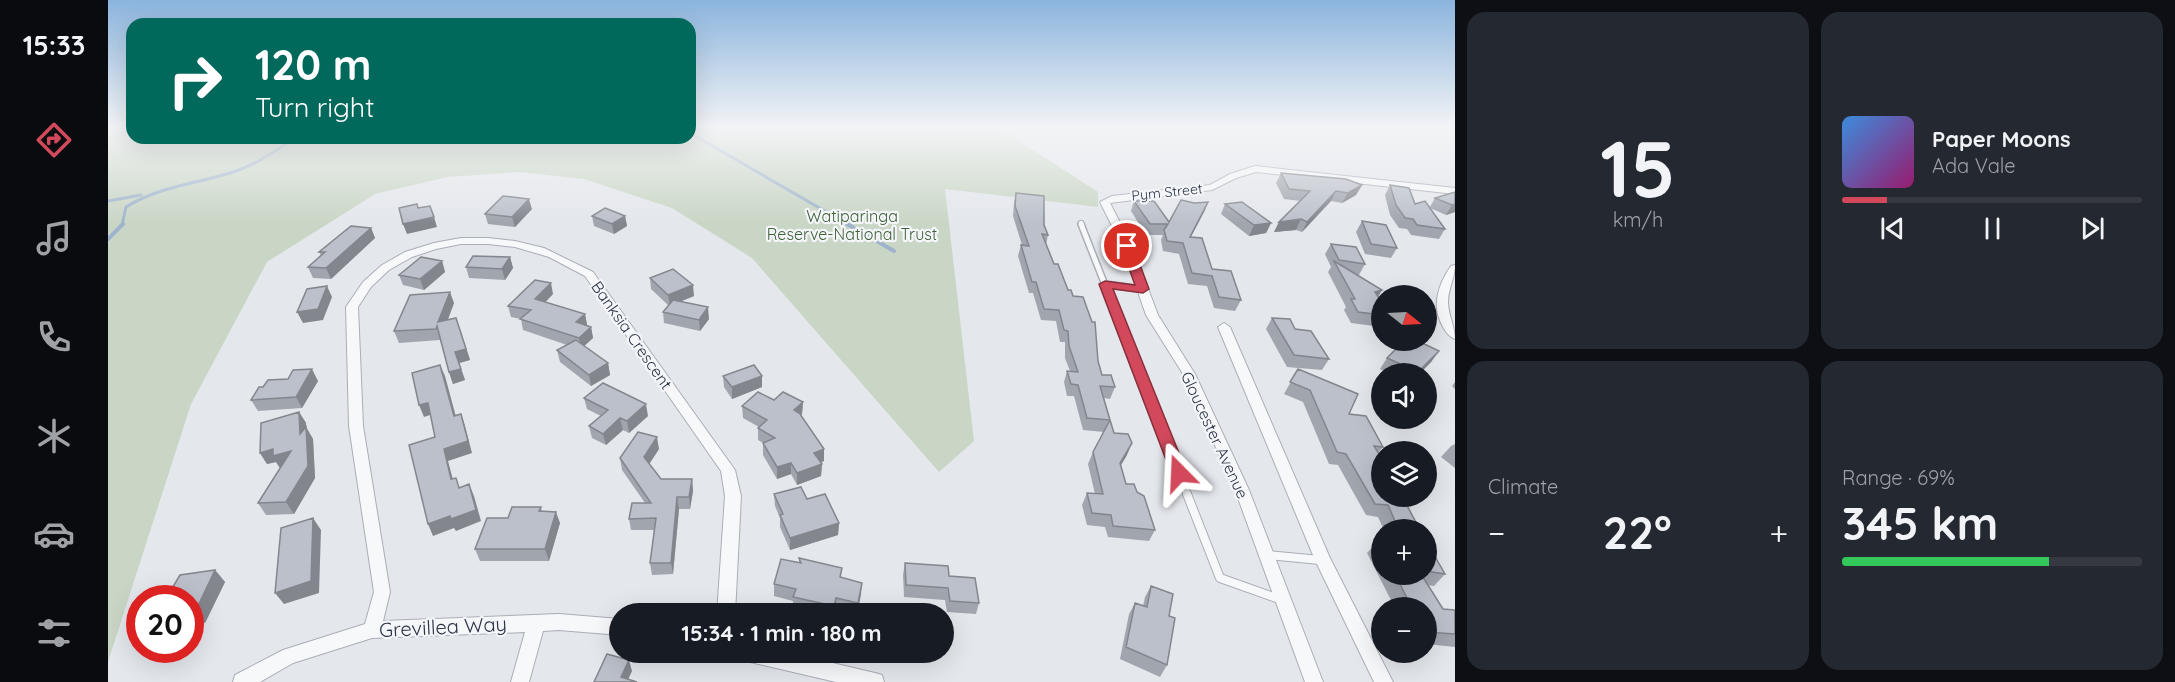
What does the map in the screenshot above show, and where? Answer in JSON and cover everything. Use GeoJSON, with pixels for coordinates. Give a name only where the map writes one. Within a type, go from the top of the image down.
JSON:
{"type":"FeatureCollection","features":[{"type":"Feature","properties":{"kind":"street","name":"Pym Street"},"geometry":{"type":"LineString","coordinates":[[1112,199],[1212,187],[1233,176],[1255,169],[1455,191]]}},
{"type":"Feature","properties":{"kind":"street","name":"Gloucester Avenue"},"geometry":{"type":"LineString","coordinates":[[1112,199],[1105,202],[1108,212],[1127,246],[1152,315],[1189,374],[1242,490],[1314,682]]}},
{"type":"Feature","properties":{"kind":"street","name":"Banksia Crescent"},"geometry":{"type":"LineString","coordinates":[[372,630],[382,592],[356,426],[352,307],[360,290],[370,279],[396,261],[427,247],[467,240],[499,242],[537,249],[564,259],[589,274],[728,471],[733,496],[727,603]]}},
{"type":"Feature","properties":{"kind":"street"},"geometry":{"type":"LineString","coordinates":[[1455,268],[1447,277],[1442,298],[1443,312],[1455,335]]}},
{"type":"Feature","properties":{"kind":"street"},"geometry":{"type":"LineString","coordinates":[[1224,327],[1323,560],[1384,682]]}},
{"type":"Feature","properties":{"kind":"street"},"geometry":{"type":"LineString","coordinates":[[520,682],[536,623]]}},
{"type":"Feature","properties":{"kind":"street","name":"Grevillea Way"},"geometry":{"type":"LineString","coordinates":[[242,682],[289,656],[372,630],[536,623],[609,625]]}},
{"type":"Feature","properties":{"kind":"street"},"geometry":{"type":"LineString","coordinates":[[793,663],[875,682]]}},
{"type":"Feature","properties":{"kind":"lane"},"geometry":{"type":"LineString","coordinates":[[1081,223],[1220,578],[1284,601]]}},
{"type":"Feature","properties":{"kind":"lane"},"geometry":{"type":"LineString","coordinates":[[1105,284],[1143,289]]}},
{"type":"Feature","properties":{"kind":"lane"},"geometry":{"type":"LineString","coordinates":[[1267,555],[1323,560]]}},
{"type":"Feature","properties":{"kind":"green space","name":"Watiparinga Reserve-National Trust"},"geometry":{"type":"Polygon","coordinates":[[[108,160],[1048,160],[1098,192],[1098,207],[945,189],[974,441],[939,472],[752,258],[672,208],[584,179],[519,172],[447,177],[375,194],[267,262],[191,404],[133,585],[126,585],[126,606],[108,662],[108,160]]]}},
{"type":"Feature","properties":{"kind":"building"},"geometry":{"type":"Polygon","coordinates":[[[1281,173],[1346,179],[1362,185],[1348,193],[1336,191],[1307,222],[1301,219],[1279,222],[1310,191],[1289,189],[1281,173]]]}},
{"type":"Feature","properties":{"kind":"building"},"geometry":{"type":"Polygon","coordinates":[[[1390,185],[1409,188],[1415,204],[1425,201],[1445,229],[1417,225],[1413,219],[1405,218],[1396,205],[1390,185]]]}},
{"type":"Feature","properties":{"kind":"building"},"geometry":{"type":"Polygon","coordinates":[[[1455,192],[1455,204],[1452,205],[1435,198],[1455,192]]]}},
{"type":"Feature","properties":{"kind":"building"},"geometry":{"type":"Polygon","coordinates":[[[1016,193],[1044,196],[1044,225],[1048,235],[1042,234],[1054,264],[1058,264],[1068,290],[1071,290],[1073,296],[1083,297],[1092,322],[1095,322],[1098,361],[1102,375],[1111,375],[1115,387],[1100,386],[1110,420],[1087,418],[1078,385],[1071,384],[1067,371],[1078,372],[1069,346],[1068,331],[1064,330],[1059,310],[1044,309],[1036,282],[1032,282],[1021,245],[1029,246],[1015,206],[1016,193]]]}},
{"type":"Feature","properties":{"kind":"building"},"geometry":{"type":"Polygon","coordinates":[[[503,196],[529,199],[512,217],[485,214],[503,196]]]}},
{"type":"Feature","properties":{"kind":"building"},"geometry":{"type":"Polygon","coordinates":[[[1181,200],[1194,203],[1208,202],[1190,237],[1202,238],[1212,269],[1231,271],[1241,300],[1219,297],[1212,276],[1192,273],[1183,243],[1167,241],[1164,230],[1168,224],[1150,224],[1134,201],[1154,201],[1169,222],[1181,200]]]}},
{"type":"Feature","properties":{"kind":"building"},"geometry":{"type":"Polygon","coordinates":[[[1242,202],[1271,223],[1254,225],[1225,204],[1242,202]]]}},
{"type":"Feature","properties":{"kind":"building"},"geometry":{"type":"Polygon","coordinates":[[[417,204],[418,208],[430,206],[434,217],[403,224],[399,208],[417,204]]]}},
{"type":"Feature","properties":{"kind":"building"},"geometry":{"type":"Polygon","coordinates":[[[605,208],[625,216],[612,224],[592,216],[605,208]]]}},
{"type":"Feature","properties":{"kind":"building"},"geometry":{"type":"Polygon","coordinates":[[[1362,221],[1386,225],[1397,248],[1371,244],[1362,221]]]}},
{"type":"Feature","properties":{"kind":"building"},"geometry":{"type":"Polygon","coordinates":[[[351,226],[371,228],[326,268],[308,267],[325,252],[319,252],[351,226]]]}},
{"type":"Feature","properties":{"kind":"building"},"geometry":{"type":"Polygon","coordinates":[[[1331,244],[1356,247],[1365,264],[1339,260],[1331,244]]]}},
{"type":"Feature","properties":{"kind":"building"},"geometry":{"type":"Polygon","coordinates":[[[473,256],[510,257],[502,269],[466,267],[473,256]]]}},
{"type":"Feature","properties":{"kind":"building"},"geometry":{"type":"Polygon","coordinates":[[[421,257],[442,261],[420,279],[399,275],[421,257]]]}},
{"type":"Feature","properties":{"kind":"building"},"geometry":{"type":"Polygon","coordinates":[[[1334,261],[1374,285],[1371,285],[1371,314],[1358,312],[1351,299],[1355,299],[1334,261]]]}},
{"type":"Feature","properties":{"kind":"building"},"geometry":{"type":"Polygon","coordinates":[[[673,269],[693,285],[668,295],[650,278],[673,269]]]}},
{"type":"Feature","properties":{"kind":"building"},"geometry":{"type":"Polygon","coordinates":[[[535,280],[551,283],[535,299],[585,314],[576,322],[591,327],[579,338],[520,319],[531,310],[508,306],[535,280]]]}},
{"type":"Feature","properties":{"kind":"building"},"geometry":{"type":"Polygon","coordinates":[[[327,286],[318,309],[297,312],[307,289],[327,286]]]}},
{"type":"Feature","properties":{"kind":"building"},"geometry":{"type":"Polygon","coordinates":[[[450,292],[438,322],[456,318],[466,349],[455,352],[461,369],[449,372],[437,326],[436,329],[394,331],[410,295],[450,292]]]}},
{"type":"Feature","properties":{"kind":"building"},"geometry":{"type":"Polygon","coordinates":[[[673,300],[708,307],[699,320],[663,312],[673,300]]]}},
{"type":"Feature","properties":{"kind":"building"},"geometry":{"type":"Polygon","coordinates":[[[1272,318],[1290,319],[1295,329],[1311,331],[1329,359],[1294,355],[1272,318]]]}},
{"type":"Feature","properties":{"kind":"building"},"geometry":{"type":"Polygon","coordinates":[[[576,340],[608,363],[589,375],[557,350],[576,340]]]}},
{"type":"Feature","properties":{"kind":"building"},"geometry":{"type":"Polygon","coordinates":[[[1394,351],[1439,351],[1427,363],[1398,363],[1387,358],[1394,351]]]}},
{"type":"Feature","properties":{"kind":"building"},"geometry":{"type":"Polygon","coordinates":[[[440,365],[454,416],[461,414],[468,441],[444,449],[451,479],[456,478],[459,488],[469,484],[476,510],[428,524],[409,445],[435,437],[428,403],[419,405],[412,373],[440,365]]]}},
{"type":"Feature","properties":{"kind":"building"},"geometry":{"type":"Polygon","coordinates":[[[754,365],[762,376],[732,387],[723,376],[754,365]]]}},
{"type":"Feature","properties":{"kind":"building"},"geometry":{"type":"Polygon","coordinates":[[[312,369],[296,397],[251,400],[259,387],[263,387],[268,380],[288,379],[293,370],[312,369]]]}},
{"type":"Feature","properties":{"kind":"building"},"geometry":{"type":"Polygon","coordinates":[[[1298,369],[1358,394],[1349,414],[1366,416],[1371,429],[1380,441],[1371,441],[1371,497],[1346,454],[1337,452],[1310,390],[1290,382],[1298,369]]]}},
{"type":"Feature","properties":{"kind":"building"},"geometry":{"type":"Polygon","coordinates":[[[603,383],[646,404],[627,421],[620,418],[603,434],[589,426],[608,410],[584,398],[603,383]]]}},
{"type":"Feature","properties":{"kind":"building"},"geometry":{"type":"Polygon","coordinates":[[[758,392],[774,400],[783,392],[803,402],[794,410],[800,414],[824,449],[814,453],[822,464],[797,473],[791,463],[777,467],[763,443],[775,438],[758,428],[767,420],[742,406],[758,392]]]}},
{"type":"Feature","properties":{"kind":"building"},"geometry":{"type":"Polygon","coordinates":[[[299,412],[300,434],[306,427],[308,466],[286,502],[258,503],[291,451],[273,456],[273,449],[260,453],[261,423],[299,412]]]}},
{"type":"Feature","properties":{"kind":"building"},"geometry":{"type":"Polygon","coordinates":[[[1110,420],[1114,433],[1128,434],[1132,443],[1120,463],[1126,484],[1134,484],[1137,492],[1144,496],[1155,530],[1113,526],[1111,515],[1092,513],[1087,493],[1103,494],[1093,452],[1110,420]]]}},
{"type":"Feature","properties":{"kind":"building"},"geometry":{"type":"Polygon","coordinates":[[[638,432],[657,437],[644,457],[661,479],[692,479],[689,497],[677,497],[671,563],[650,563],[656,518],[629,519],[632,503],[651,503],[620,458],[638,432]]]}},
{"type":"Feature","properties":{"kind":"building"},"geometry":{"type":"Polygon","coordinates":[[[801,487],[807,499],[825,494],[839,523],[790,538],[774,494],[801,487]]]}},
{"type":"Feature","properties":{"kind":"building"},"geometry":{"type":"Polygon","coordinates":[[[512,507],[541,507],[539,511],[556,512],[545,549],[475,549],[487,518],[508,518],[512,507]]]}},
{"type":"Feature","properties":{"kind":"building"},"geometry":{"type":"Polygon","coordinates":[[[1389,507],[1408,507],[1414,519],[1394,519],[1389,507]]]}},
{"type":"Feature","properties":{"kind":"building"},"geometry":{"type":"Polygon","coordinates":[[[313,518],[311,581],[275,593],[281,528],[313,518]]]}},
{"type":"Feature","properties":{"kind":"building"},"geometry":{"type":"Polygon","coordinates":[[[799,558],[842,568],[840,577],[862,583],[858,603],[836,598],[835,603],[820,603],[793,597],[796,589],[774,584],[781,559],[801,563],[799,558]]]}},
{"type":"Feature","properties":{"kind":"building"},"geometry":{"type":"Polygon","coordinates":[[[1437,560],[1445,574],[1437,573],[1437,560]]]}},
{"type":"Feature","properties":{"kind":"building"},"geometry":{"type":"Polygon","coordinates":[[[905,563],[948,566],[949,576],[975,578],[979,603],[950,601],[948,588],[906,585],[905,563]]]}},
{"type":"Feature","properties":{"kind":"building"},"geometry":{"type":"Polygon","coordinates":[[[215,570],[204,593],[204,585],[174,585],[180,575],[215,570]]]}},
{"type":"Feature","properties":{"kind":"building"},"geometry":{"type":"Polygon","coordinates":[[[1400,585],[1428,585],[1435,597],[1406,597],[1400,585]]]}},
{"type":"Feature","properties":{"kind":"building"},"geometry":{"type":"Polygon","coordinates":[[[1151,586],[1173,594],[1169,616],[1175,618],[1167,665],[1126,647],[1135,603],[1147,607],[1151,586]]]}},
{"type":"Feature","properties":{"kind":"building"},"geometry":{"type":"Polygon","coordinates":[[[1437,599],[1443,609],[1455,610],[1455,634],[1437,633],[1437,599]]]}},
{"type":"Feature","properties":{"kind":"building"},"geometry":{"type":"Polygon","coordinates":[[[607,654],[609,655],[609,663],[628,663],[621,677],[637,682],[594,682],[607,654]]]}},
{"type":"Feature","properties":{"kind":"waterway"},"geometry":{"type":"LineString","coordinates":[[122,225],[126,207],[139,200],[165,190],[241,169],[260,160]]}},
{"type":"Feature","properties":{"kind":"waterway"},"geometry":{"type":"LineString","coordinates":[[736,160],[849,225]]}},
{"type":"Feature","properties":{"kind":"waterway"},"geometry":{"type":"LineString","coordinates":[[108,201],[141,195]]}},
{"type":"Feature","properties":{"kind":"waterway"},"geometry":{"type":"LineString","coordinates":[[847,224],[894,251]]}},
{"type":"Feature","properties":{"kind":"waterway"},"geometry":{"type":"LineString","coordinates":[[108,239],[122,225]]}},
{"type":"Feature","properties":{"kind":"route"},"geometry":{"type":"LineString","coordinates":[[1127,246],[1143,289],[1105,284],[1179,473]]}}]}
